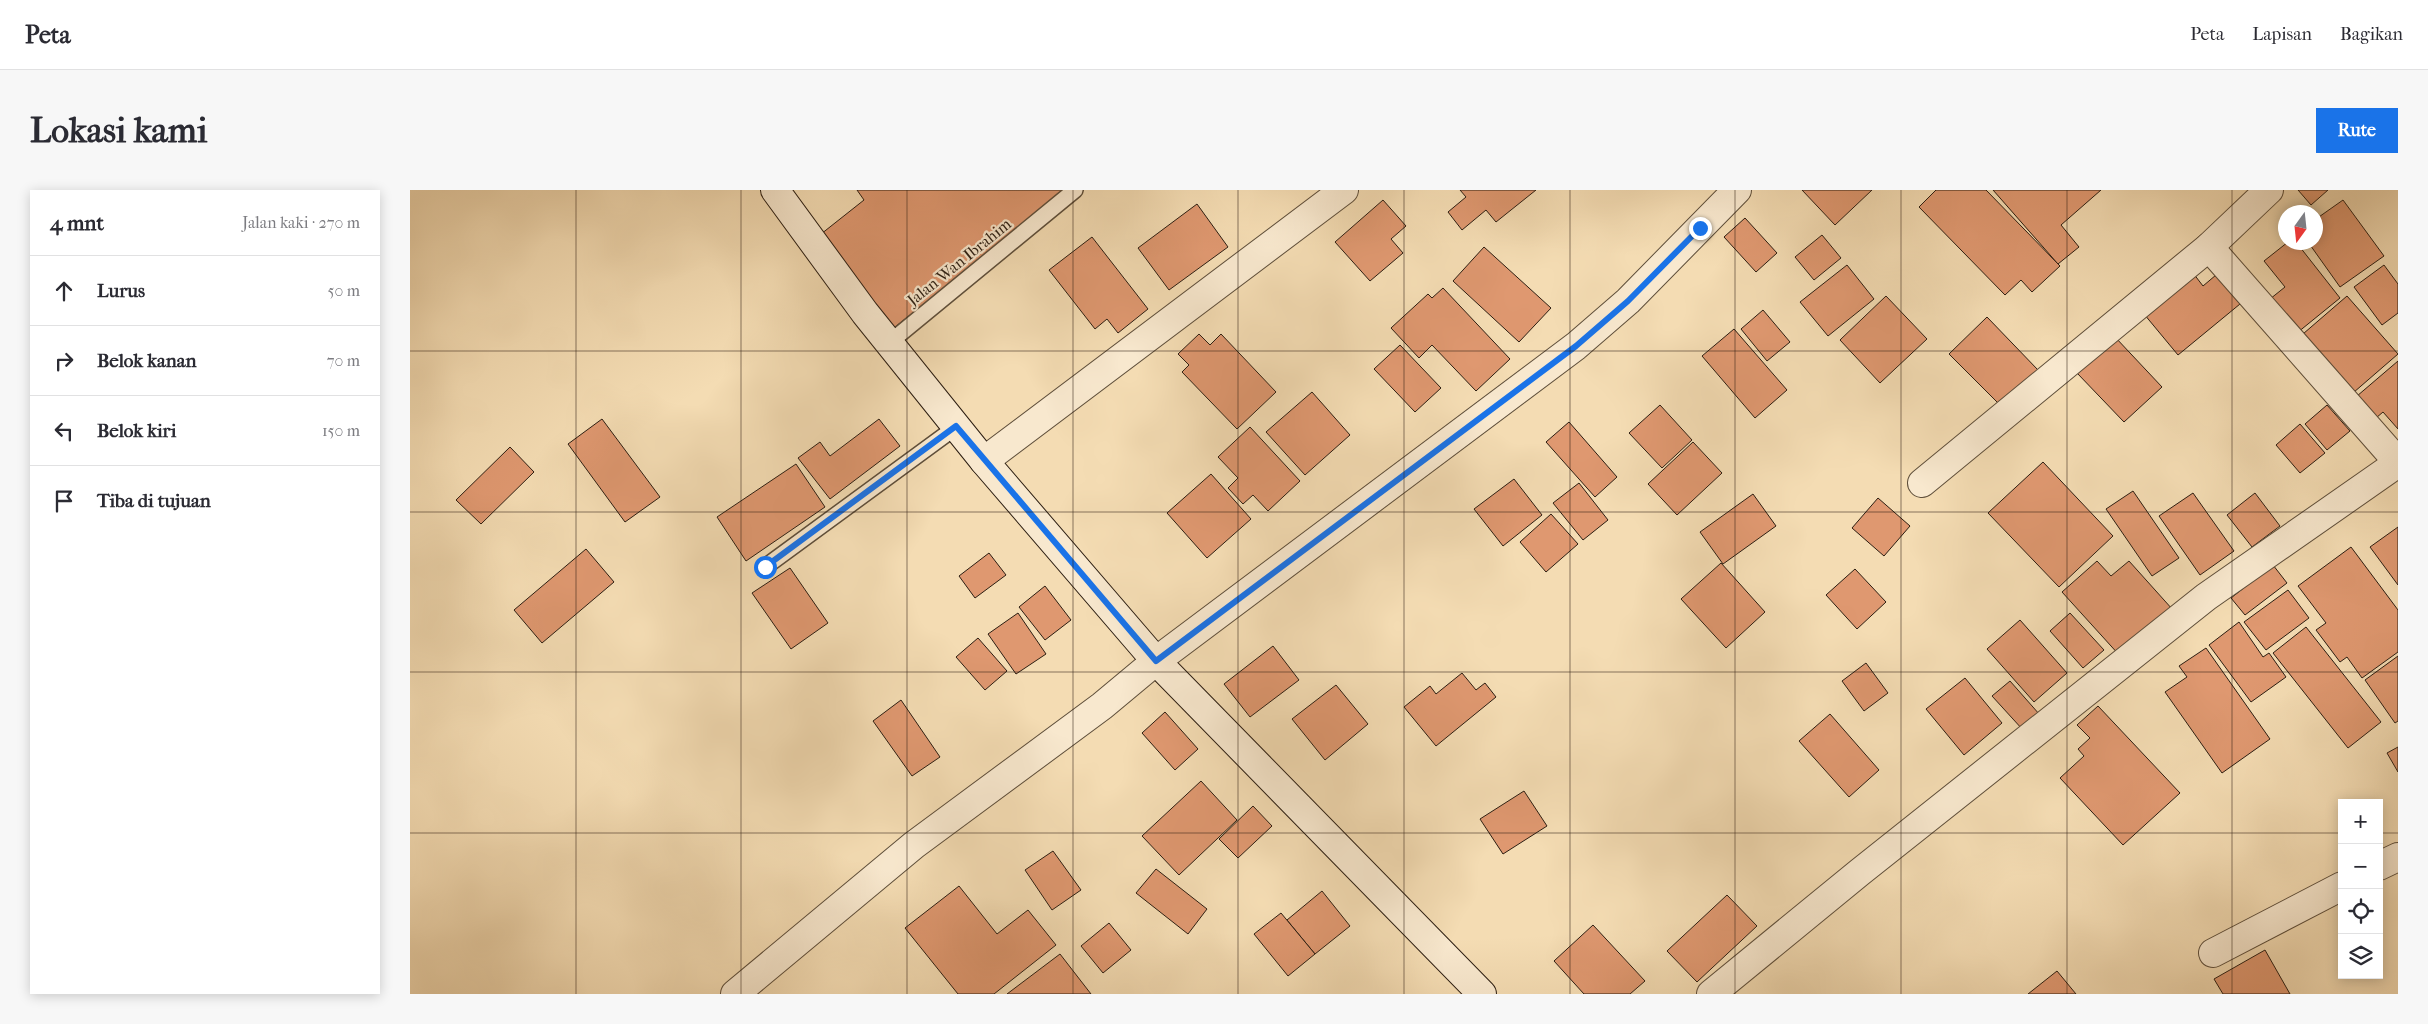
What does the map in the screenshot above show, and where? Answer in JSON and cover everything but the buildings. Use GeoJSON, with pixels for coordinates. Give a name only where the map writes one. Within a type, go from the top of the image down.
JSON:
{"type":"FeatureCollection","features":[{"type":"Feature","properties":{"kind":"street"},"geometry":{"type":"LineString","coordinates":[[775,190],[889,343],[956,426],[1156,661],[1482,994]]}},
{"type":"Feature","properties":{"kind":"street"},"geometry":{"type":"LineString","coordinates":[[984,460],[1344,190]]}},
{"type":"Feature","properties":{"kind":"street"},"geometry":{"type":"LineString","coordinates":[[734,994],[914,845],[1102,706],[1156,661],[1576,346],[1628,301],[1737,190]]}},
{"type":"Feature","properties":{"kind":"street"},"geometry":{"type":"LineString","coordinates":[[1922,483],[2210,247],[2269,190]]}},
{"type":"Feature","properties":{"kind":"street"},"geometry":{"type":"LineString","coordinates":[[1711,994],[1883,854],[2206,597],[2398,462],[2210,247]]}},
{"type":"Feature","properties":{"kind":"street"},"geometry":{"type":"LineString","coordinates":[[2383,864],[2398,856]]}},
{"type":"Feature","properties":{"kind":"street"},"geometry":{"type":"LineString","coordinates":[[2214,953],[2338,888]]}},
{"type":"Feature","properties":{"kind":"lane","name":"Jalan Wan Ibrahim"},"geometry":{"type":"LineString","coordinates":[[889,343],[1075,190]]}},
{"type":"Feature","properties":{"kind":"lane"},"geometry":{"type":"LineString","coordinates":[[765,567],[956,426]]}},
{"type":"Feature","properties":{"kind":"route"},"geometry":{"type":"LineString","coordinates":[[765,567],[956,426],[1156,661],[1576,346],[1628,301],[1700,228]]}}]}
